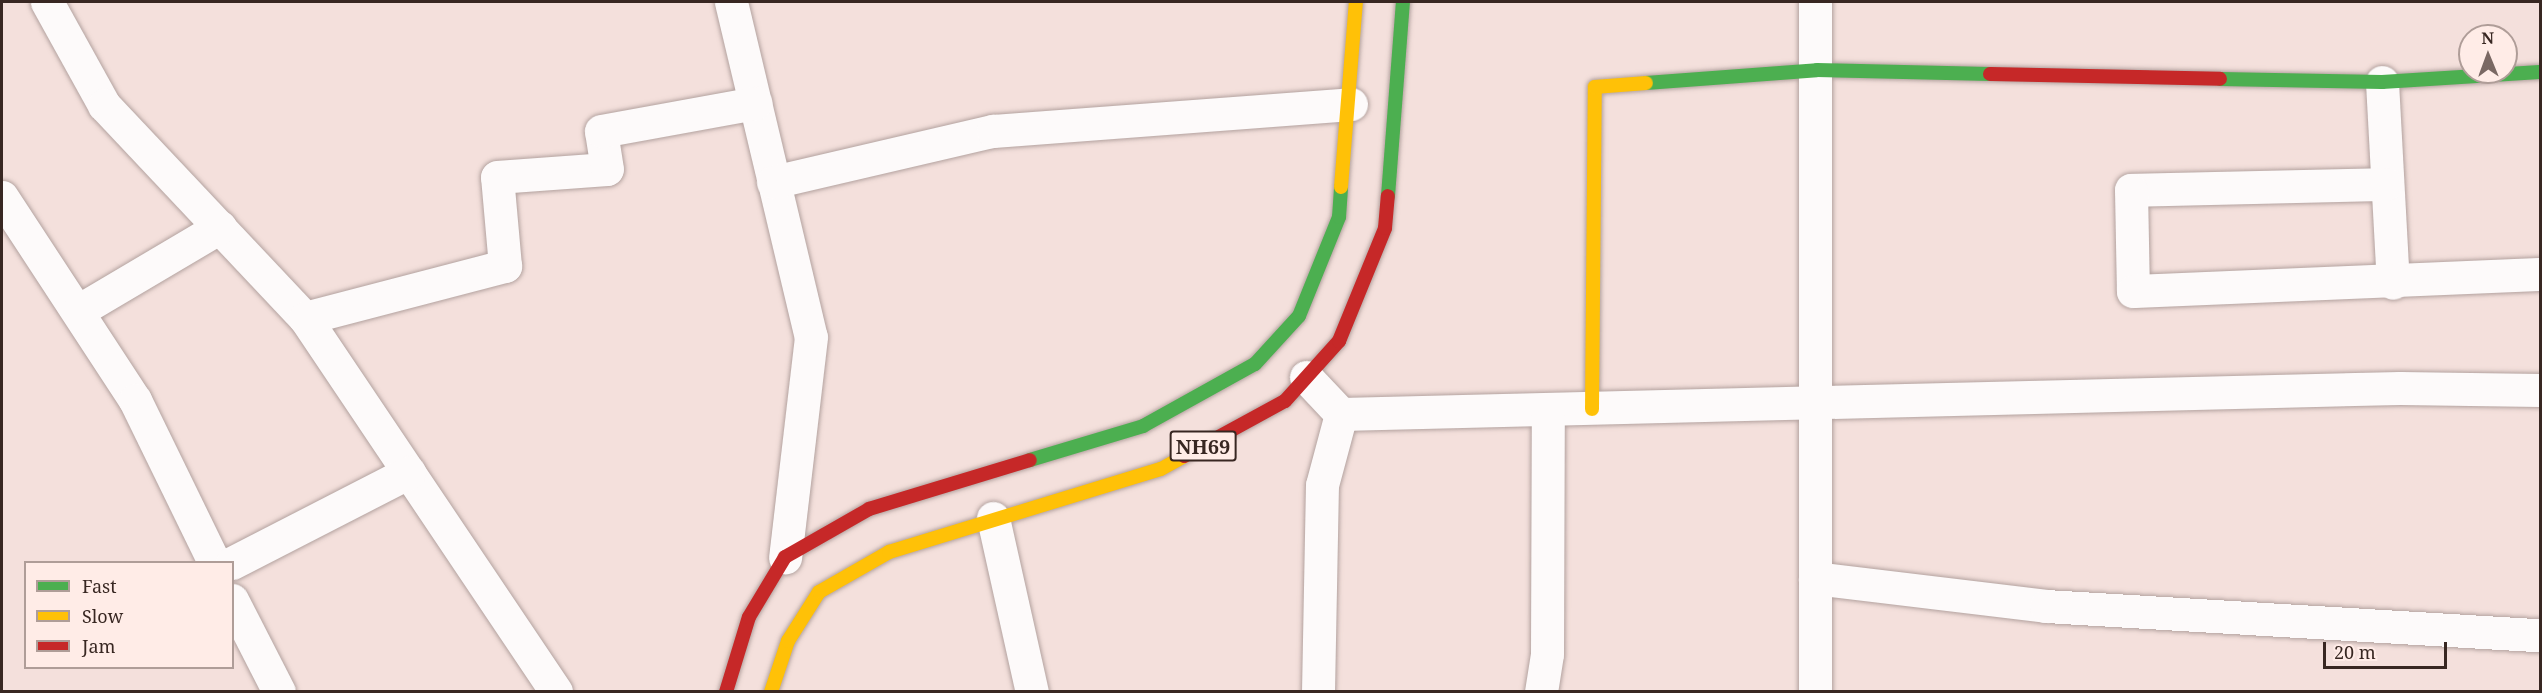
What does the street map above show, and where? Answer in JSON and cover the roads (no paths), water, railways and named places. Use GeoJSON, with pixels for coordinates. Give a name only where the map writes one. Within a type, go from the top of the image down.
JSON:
{"type":"FeatureCollection","features":[{"type":"Feature","properties":{"kind":"main road","name":"NH69"},"geometry":{"type":"LineString","coordinates":[[726,692],[749,617],[785,557],[869,509],[1143,426],[1255,364],[1299,316],[1339,217],[1351,104],[1356,2]]}},
{"type":"Feature","properties":{"kind":"main road","name":"NH69"},"geometry":{"type":"LineString","coordinates":[[771,692],[788,641],[819,592],[889,552],[993,518],[1161,469],[1285,401],[1339,341],[1385,228],[1403,2]]}},
{"type":"Feature","properties":{"kind":"main road"},"geometry":{"type":"LineString","coordinates":[[1592,409],[1595,87],[1817,69],[2382,82],[2541,72]]}},
{"type":"Feature","properties":{"kind":"street"},"geometry":{"type":"LineString","coordinates":[[47,2],[104,105],[305,318],[556,692]]}},
{"type":"Feature","properties":{"kind":"street"},"geometry":{"type":"LineString","coordinates":[[731,2],[811,337],[785,557]]}},
{"type":"Feature","properties":{"kind":"street"},"geometry":{"type":"LineString","coordinates":[[1815,2],[1817,69],[1815,692]]}},
{"type":"Feature","properties":{"kind":"street"},"geometry":{"type":"LineString","coordinates":[[2382,82],[2393,283]]}},
{"type":"Feature","properties":{"kind":"street"},"geometry":{"type":"LineString","coordinates":[[305,318],[505,266],[497,177],[607,169],[601,131],[755,103]]}},
{"type":"Feature","properties":{"kind":"street"},"geometry":{"type":"LineString","coordinates":[[774,182],[993,131],[1351,104]]}},
{"type":"Feature","properties":{"kind":"street"},"geometry":{"type":"LineString","coordinates":[[2386,184],[2131,190],[2133,291],[2393,283],[2541,274]]}},
{"type":"Feature","properties":{"kind":"street"},"geometry":{"type":"LineString","coordinates":[[2,197],[135,400],[214,561]]}},
{"type":"Feature","properties":{"kind":"street"},"geometry":{"type":"LineString","coordinates":[[78,311],[220,227]]}},
{"type":"Feature","properties":{"kind":"street"},"geometry":{"type":"LineString","coordinates":[[1306,377],[1341,414],[1815,405],[2400,388],[2541,390]]}},
{"type":"Feature","properties":{"kind":"street"},"geometry":{"type":"LineString","coordinates":[[1541,692],[1547,654],[1548,410]]}},
{"type":"Feature","properties":{"kind":"street"},"geometry":{"type":"LineString","coordinates":[[1318,692],[1322,485],[1341,414]]}},
{"type":"Feature","properties":{"kind":"street"},"geometry":{"type":"LineString","coordinates":[[234,562],[409,472]]}},
{"type":"Feature","properties":{"kind":"street"},"geometry":{"type":"LineString","coordinates":[[993,518],[1032,692]]}},
{"type":"Feature","properties":{"kind":"street"},"geometry":{"type":"LineString","coordinates":[[1815,578],[2046,606],[2541,635]]}},
{"type":"Feature","properties":{"kind":"street"},"geometry":{"type":"LineString","coordinates":[[234,604],[279,692]]}}]}
